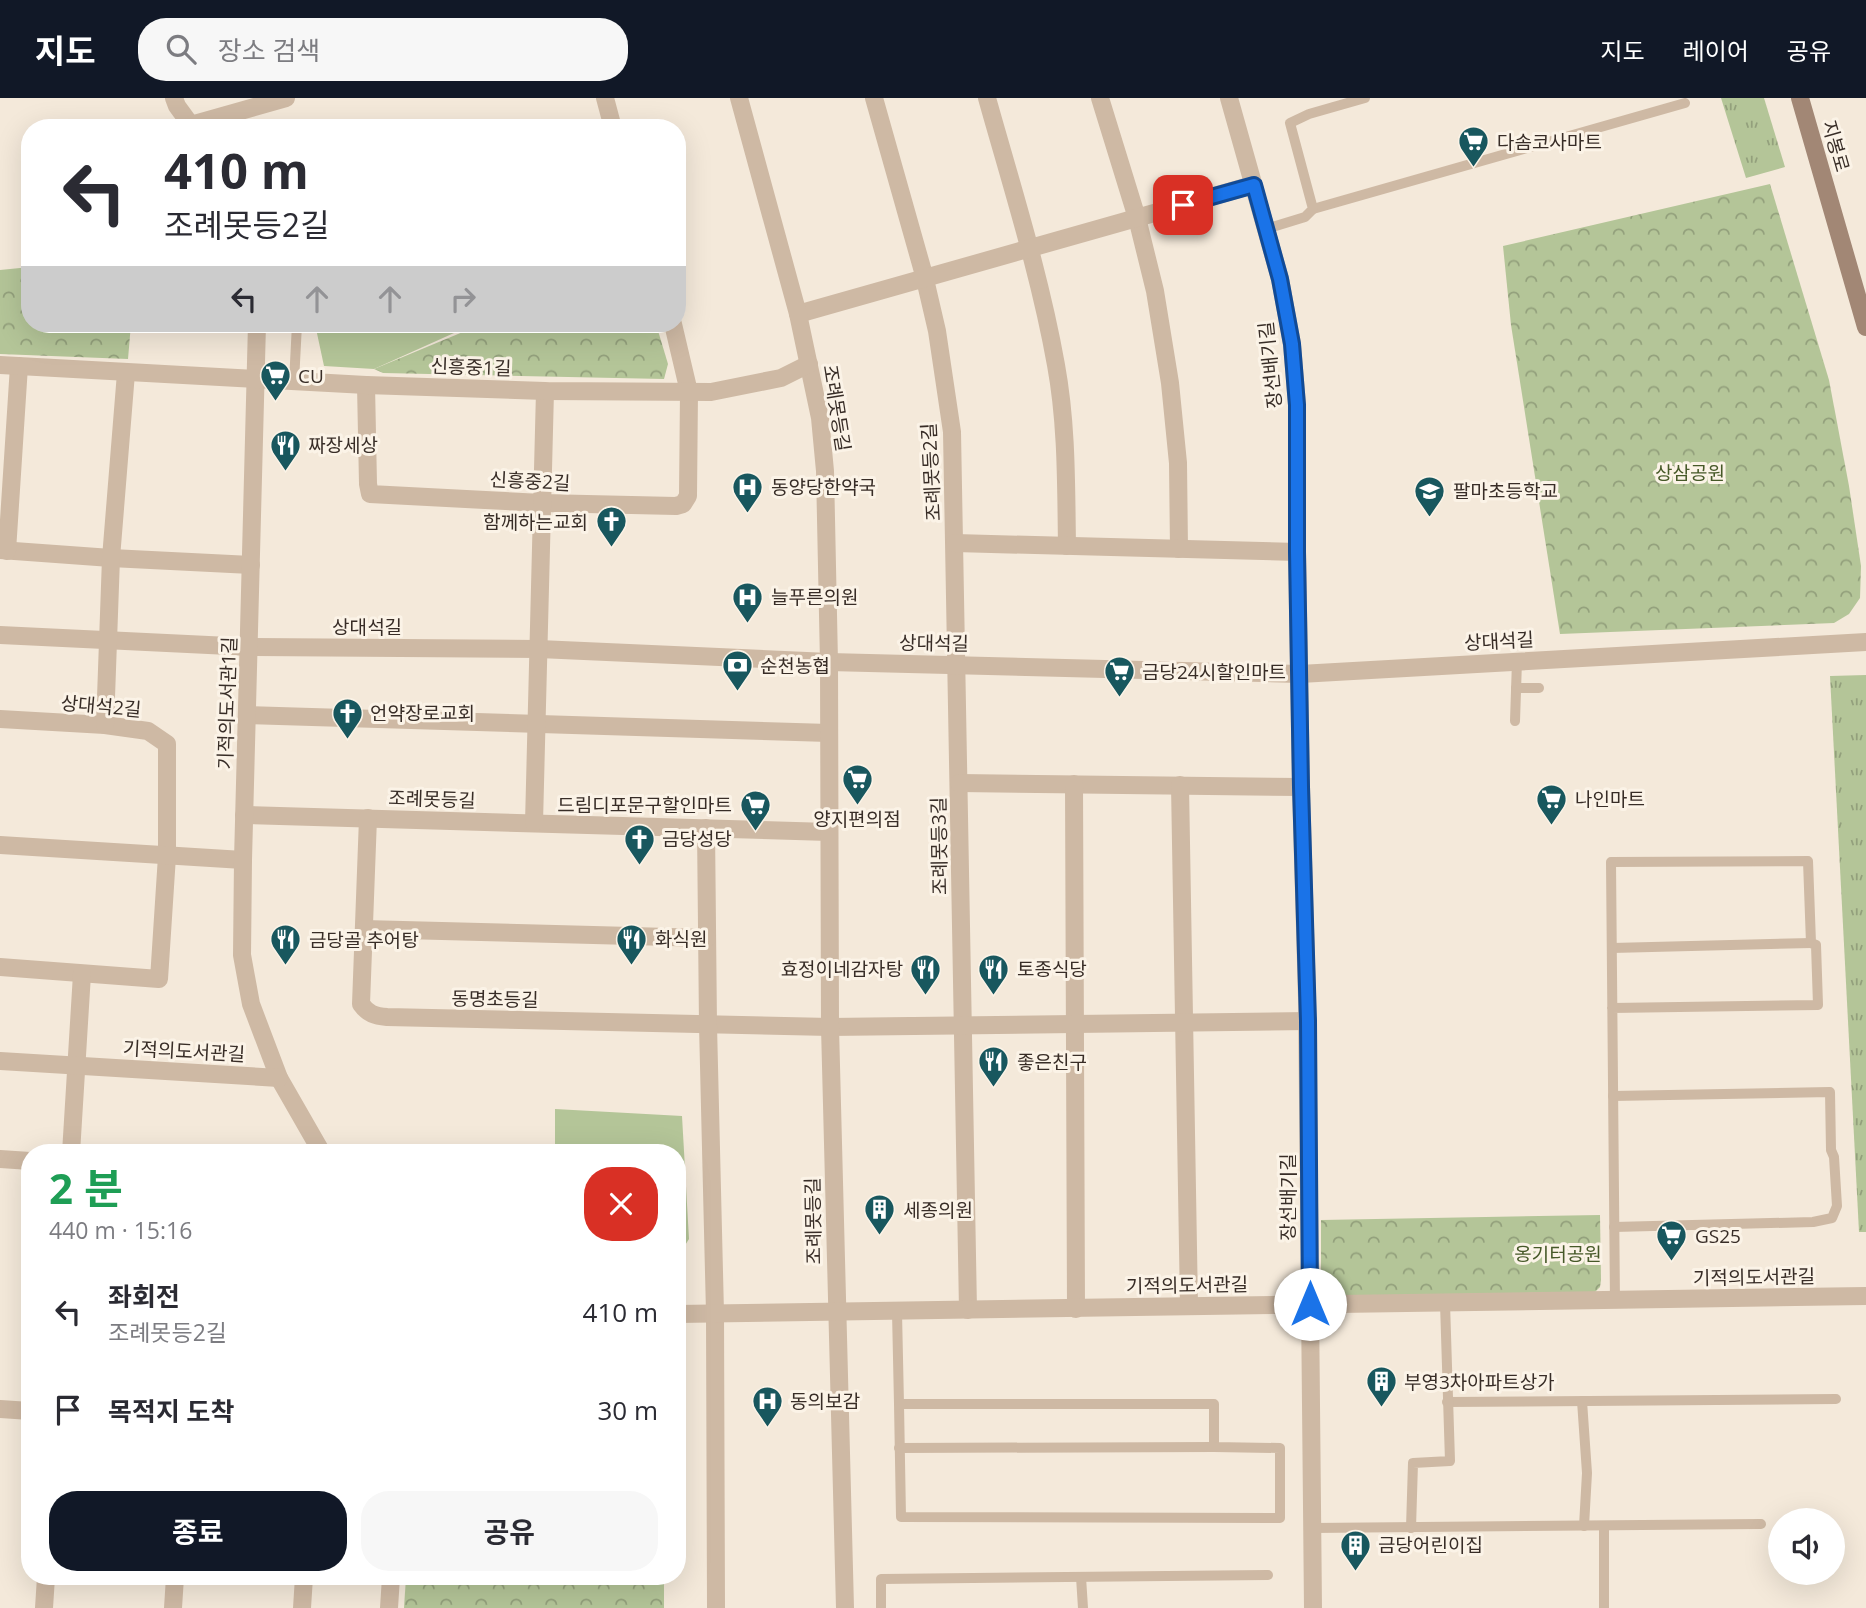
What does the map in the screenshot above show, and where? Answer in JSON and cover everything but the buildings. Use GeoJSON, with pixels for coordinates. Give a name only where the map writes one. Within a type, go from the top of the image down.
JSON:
{"type":"FeatureCollection","features":[{"type":"Feature","properties":{"kind":"main road","name":"지봉로"},"geometry":{"type":"LineString","coordinates":[[1800,98],[1866,327]]}},
{"type":"Feature","properties":{"kind":"street"},"geometry":{"type":"LineString","coordinates":[[174,98],[187,119]]}},
{"type":"Feature","properties":{"kind":"street"},"geometry":{"type":"LineString","coordinates":[[216,119],[286,98]]}},
{"type":"Feature","properties":{"kind":"street"},"geometry":{"type":"LineString","coordinates":[[605,98],[611,119]]}},
{"type":"Feature","properties":{"kind":"street","name":"조례못등길"},"geometry":{"type":"LineString","coordinates":[[739,98],[798,314],[820,418],[825,471],[829,662],[830,1027],[845,1608]]}},
{"type":"Feature","properties":{"kind":"street","name":"조례못등2길"},"geometry":{"type":"LineString","coordinates":[[874,98],[925,278],[937,331],[952,432],[958,665]]}},
{"type":"Feature","properties":{"kind":"street"},"geometry":{"type":"LineString","coordinates":[[987,98],[1030,248],[1057,368],[1066,457],[1067,546]]}},
{"type":"Feature","properties":{"kind":"street"},"geometry":{"type":"LineString","coordinates":[[1100,98],[1137,218],[1155,291],[1170,383],[1178,463],[1179,549]]}},
{"type":"Feature","properties":{"kind":"street","name":"장선배기길"},"geometry":{"type":"LineString","coordinates":[[1229,98],[1280,279],[1292,344],[1297,405],[1301,787],[1308,1021],[1313,1608]]}},
{"type":"Feature","properties":{"kind":"street"},"geometry":{"type":"LineString","coordinates":[[798,314],[1254,185]]}},
{"type":"Feature","properties":{"kind":"street","name":"기적의도서관1길"},"geometry":{"type":"LineString","coordinates":[[257,333],[241,931],[244,972],[251,1004],[279,1078]]}},
{"type":"Feature","properties":{"kind":"street"},"geometry":{"type":"LineString","coordinates":[[675,333],[689,392]]}},
{"type":"Feature","properties":{"kind":"street","name":"신흥중1길"},"geometry":{"type":"LineString","coordinates":[[0,365],[366,385],[545,391],[711,392],[781,378],[809,364]]}},
{"type":"Feature","properties":{"kind":"street"},"geometry":{"type":"LineString","coordinates":[[19,366],[3,551],[251,565]]}},
{"type":"Feature","properties":{"kind":"street"},"geometry":{"type":"LineString","coordinates":[[105,725],[111,558],[126,373]]}},
{"type":"Feature","properties":{"kind":"street","name":"신흥중2길"},"geometry":{"type":"LineString","coordinates":[[366,385],[370,494],[542,503],[676,506],[683,504],[688,496],[689,392]]}},
{"type":"Feature","properties":{"kind":"street"},"geometry":{"type":"LineString","coordinates":[[534,823],[545,391]]}},
{"type":"Feature","properties":{"kind":"street"},"geometry":{"type":"LineString","coordinates":[[955,544],[1297,552]]}},
{"type":"Feature","properties":{"kind":"street","name":"상대석길"},"geometry":{"type":"LineString","coordinates":[[0,635],[250,647],[539,649],[829,662],[1300,674],[1866,642]]}},
{"type":"Feature","properties":{"kind":"street","name":"조례못등3길"},"geometry":{"type":"LineString","coordinates":[[958,665],[968,1310]]}},
{"type":"Feature","properties":{"kind":"street"},"geometry":{"type":"LineString","coordinates":[[248,715],[828,733]]}},
{"type":"Feature","properties":{"kind":"street","name":"상대석2길"},"geometry":{"type":"LineString","coordinates":[[0,719],[105,725],[148,731],[167,744],[167,856],[159,979],[0,967]]}},
{"type":"Feature","properties":{"kind":"street"},"geometry":{"type":"LineString","coordinates":[[959,783],[1301,787]]}},
{"type":"Feature","properties":{"kind":"street"},"geometry":{"type":"LineString","coordinates":[[1074,784],[1076,1309]]}},
{"type":"Feature","properties":{"kind":"street"},"geometry":{"type":"LineString","coordinates":[[1180,785],[1189,1306]]}},
{"type":"Feature","properties":{"kind":"street","name":"조례못등길"},"geometry":{"type":"LineString","coordinates":[[244,815],[829,832]]}},
{"type":"Feature","properties":{"kind":"street","name":"동명초등길"},"geometry":{"type":"LineString","coordinates":[[368,818],[361,1004],[373,1016],[830,1027]]}},
{"type":"Feature","properties":{"kind":"street"},"geometry":{"type":"LineString","coordinates":[[706,828],[715,1313],[716,1608]]}},
{"type":"Feature","properties":{"kind":"street"},"geometry":{"type":"LineString","coordinates":[[0,845],[243,860]]}},
{"type":"Feature","properties":{"kind":"street"},"geometry":{"type":"LineString","coordinates":[[364,929],[706,938]]}},
{"type":"Feature","properties":{"kind":"street"},"geometry":{"type":"LineString","coordinates":[[72,1144],[82,974]]}},
{"type":"Feature","properties":{"kind":"street"},"geometry":{"type":"LineString","coordinates":[[830,1027],[1308,1021]]}},
{"type":"Feature","properties":{"kind":"street","name":"기적의도서관길"},"geometry":{"type":"LineString","coordinates":[[0,1061],[279,1078]]}},
{"type":"Feature","properties":{"kind":"street"},"geometry":{"type":"LineString","coordinates":[[279,1078],[316,1144]]}},
{"type":"Feature","properties":{"kind":"street"},"geometry":{"type":"LineString","coordinates":[[0,1158],[21,1160]]}},
{"type":"Feature","properties":{"kind":"street","name":"기적의도서관길"},"geometry":{"type":"LineString","coordinates":[[686,1314],[1866,1296]]}},
{"type":"Feature","properties":{"kind":"street"},"geometry":{"type":"LineString","coordinates":[[0,1409],[21,1410]]}},
{"type":"Feature","properties":{"kind":"street"},"geometry":{"type":"LineString","coordinates":[[44,1608],[45,1585]]}},
{"type":"Feature","properties":{"kind":"street"},"geometry":{"type":"LineString","coordinates":[[173,1608],[174,1585]]}},
{"type":"Feature","properties":{"kind":"street"},"geometry":{"type":"LineString","coordinates":[[302,1608],[303,1585]]}},
{"type":"Feature","properties":{"kind":"street"},"geometry":{"type":"LineString","coordinates":[[389,1608],[390,1585]]}},
{"type":"Feature","properties":{"kind":"lane"},"geometry":{"type":"LineString","coordinates":[[1312,209],[1290,123],[1308,114],[1365,98]]}},
{"type":"Feature","properties":{"kind":"lane"},"geometry":{"type":"LineString","coordinates":[[1266,229],[1305,217],[1312,209],[1685,103]]}},
{"type":"Feature","properties":{"kind":"lane"},"geometry":{"type":"LineString","coordinates":[[294,382],[297,333]]}},
{"type":"Feature","properties":{"kind":"lane"},"geometry":{"type":"LineString","coordinates":[[1515,720],[1517,662]]}},
{"type":"Feature","properties":{"kind":"lane"},"geometry":{"type":"LineString","coordinates":[[1516,688],[1539,688]]}},
{"type":"Feature","properties":{"kind":"lane"},"geometry":{"type":"LineString","coordinates":[[1615,1301],[1611,862],[1808,861],[1811,943]]}},
{"type":"Feature","properties":{"kind":"lane"},"geometry":{"type":"LineString","coordinates":[[1612,948],[1811,943],[1816,945],[1818,1005],[1612,1008]]}},
{"type":"Feature","properties":{"kind":"lane"},"geometry":{"type":"LineString","coordinates":[[1613,1096],[1830,1093],[1830,1150],[1834,1157],[1837,1206],[1832,1218],[1813,1222],[1614,1227]]}},
{"type":"Feature","properties":{"kind":"lane"},"geometry":{"type":"LineString","coordinates":[[1411,1528],[1413,1462],[1450,1461],[1446,1303]]}},
{"type":"Feature","properties":{"kind":"lane"},"geometry":{"type":"LineString","coordinates":[[897,1312],[901,1517],[1280,1518],[1280,1448],[900,1448]]}},
{"type":"Feature","properties":{"kind":"lane"},"geometry":{"type":"LineString","coordinates":[[1447,1402],[1836,1399]]}},
{"type":"Feature","properties":{"kind":"lane"},"geometry":{"type":"LineString","coordinates":[[1582,1401],[1587,1473],[1584,1526]]}},
{"type":"Feature","properties":{"kind":"lane"},"geometry":{"type":"LineString","coordinates":[[898,1404],[1214,1404],[1214,1447]]}},
{"type":"Feature","properties":{"kind":"lane"},"geometry":{"type":"LineString","coordinates":[[1312,1528],[1761,1524]]}},
{"type":"Feature","properties":{"kind":"lane"},"geometry":{"type":"LineString","coordinates":[[1604,1526],[1604,1608]]}},
{"type":"Feature","properties":{"kind":"lane"},"geometry":{"type":"LineString","coordinates":[[881,1608],[881,1579],[1268,1575]]}},
{"type":"Feature","properties":{"kind":"lane"},"geometry":{"type":"LineString","coordinates":[[1081,1577],[1083,1608]]}},
{"type":"Feature","properties":{"kind":"green space"},"geometry":{"type":"Polygon","coordinates":[[[1721,98],[1764,98],[1785,167],[1746,178],[1721,98]]]}},
{"type":"Feature","properties":{"kind":"green space","name":"상삼공원"},"geometry":{"type":"Polygon","coordinates":[[[1770,184],[1829,380],[1861,566],[1860,598],[1849,614],[1834,623],[1560,634],[1511,325],[1503,246],[1770,184]]]}},
{"type":"Feature","properties":{"kind":"green space"},"geometry":{"type":"Polygon","coordinates":[[[21,268],[21,333],[130,333],[128,359],[0,354],[0,270],[21,268]]]}},
{"type":"Feature","properties":{"kind":"green space"},"geometry":{"type":"Polygon","coordinates":[[[317,333],[454,333],[374,369],[324,366],[317,333]]]}},
{"type":"Feature","properties":{"kind":"green space"},"geometry":{"type":"Polygon","coordinates":[[[460,333],[659,333],[668,364],[664,379],[383,373],[374,369],[460,333]]]}},
{"type":"Feature","properties":{"kind":"green space"},"geometry":{"type":"Polygon","coordinates":[[[1866,675],[1866,1232],[1859,1232],[1830,676],[1866,675]]]}},
{"type":"Feature","properties":{"kind":"green space"},"geometry":{"type":"Polygon","coordinates":[[[555,1109],[682,1116],[684,1144],[555,1144],[555,1109]]]}},
{"type":"Feature","properties":{"kind":"green space"},"geometry":{"type":"Polygon","coordinates":[[[686,1186],[689,1239],[686,1244],[686,1186]]]}},
{"type":"Feature","properties":{"kind":"green space","name":"옹기터공원"},"geometry":{"type":"Polygon","coordinates":[[[1600,1215],[1601,1280],[1600,1287],[1595,1292],[1338,1296],[1327,1289],[1321,1277],[1321,1220],[1600,1215]]]}},
{"type":"Feature","properties":{"kind":"green space"},"geometry":{"type":"Polygon","coordinates":[[[405,1585],[664,1585],[664,1608],[404,1608],[405,1585]]]}},
{"type":"Feature","properties":{"kind":"place","name":"다솜코사마트"},"geometry":{"type":"Point","coordinates":[1474,169]}},
{"type":"Feature","properties":{"kind":"place","name":"CU"},"geometry":{"type":"Point","coordinates":[275,403]}},
{"type":"Feature","properties":{"kind":"place","name":"짜장세상"},"geometry":{"type":"Point","coordinates":[285,472]}},
{"type":"Feature","properties":{"kind":"place","name":"동양당한약국"},"geometry":{"type":"Point","coordinates":[748,514]}},
{"type":"Feature","properties":{"kind":"place","name":"팔마초등학교"},"geometry":{"type":"Point","coordinates":[1430,518]}},
{"type":"Feature","properties":{"kind":"place","name":"함께하는교회"},"geometry":{"type":"Point","coordinates":[611,549]}},
{"type":"Feature","properties":{"kind":"place","name":"늘푸른의원"},"geometry":{"type":"Point","coordinates":[748,624]}},
{"type":"Feature","properties":{"kind":"place","name":"순천농협"},"geometry":{"type":"Point","coordinates":[737,693]}},
{"type":"Feature","properties":{"kind":"place","name":"금당24시할인마트"},"geometry":{"type":"Point","coordinates":[1119,699]}},
{"type":"Feature","properties":{"kind":"place","name":"언약장로교회"},"geometry":{"type":"Point","coordinates":[347,740]}},
{"type":"Feature","properties":{"kind":"place","name":"양지편의점"},"geometry":{"type":"Point","coordinates":[857,807]}},
{"type":"Feature","properties":{"kind":"place","name":"나인마트"},"geometry":{"type":"Point","coordinates":[1552,826]}},
{"type":"Feature","properties":{"kind":"place","name":"드림디포문구할인마트"},"geometry":{"type":"Point","coordinates":[755,832]}},
{"type":"Feature","properties":{"kind":"place","name":"금당성당"},"geometry":{"type":"Point","coordinates":[639,866]}},
{"type":"Feature","properties":{"kind":"place","name":"화식원"},"geometry":{"type":"Point","coordinates":[632,966]}},
{"type":"Feature","properties":{"kind":"place","name":"금당골 추어탕"},"geometry":{"type":"Point","coordinates":[286,967]}},
{"type":"Feature","properties":{"kind":"place","name":"효정이네감자탕"},"geometry":{"type":"Point","coordinates":[926,996]}},
{"type":"Feature","properties":{"kind":"place","name":"토종식당"},"geometry":{"type":"Point","coordinates":[994,996]}},
{"type":"Feature","properties":{"kind":"place","name":"좋은친구"},"geometry":{"type":"Point","coordinates":[994,1089]}},
{"type":"Feature","properties":{"kind":"place","name":"세종의원"},"geometry":{"type":"Point","coordinates":[880,1237]}},
{"type":"Feature","properties":{"kind":"place","name":"GS25"},"geometry":{"type":"Point","coordinates":[1672,1263]}},
{"type":"Feature","properties":{"kind":"place","name":"부영3차아파트상가"},"geometry":{"type":"Point","coordinates":[1381,1409]}},
{"type":"Feature","properties":{"kind":"place","name":"동의보감"},"geometry":{"type":"Point","coordinates":[767,1428]}},
{"type":"Feature","properties":{"kind":"place","name":"금당어린이집"},"geometry":{"type":"Point","coordinates":[1355,1572]}},
{"type":"Feature","properties":{"kind":"route"},"geometry":{"type":"LineString","coordinates":[[1183,205],[1254,185],[1280,279],[1292,344],[1297,405],[1297,552],[1307,998],[1310,1304]]}}]}
